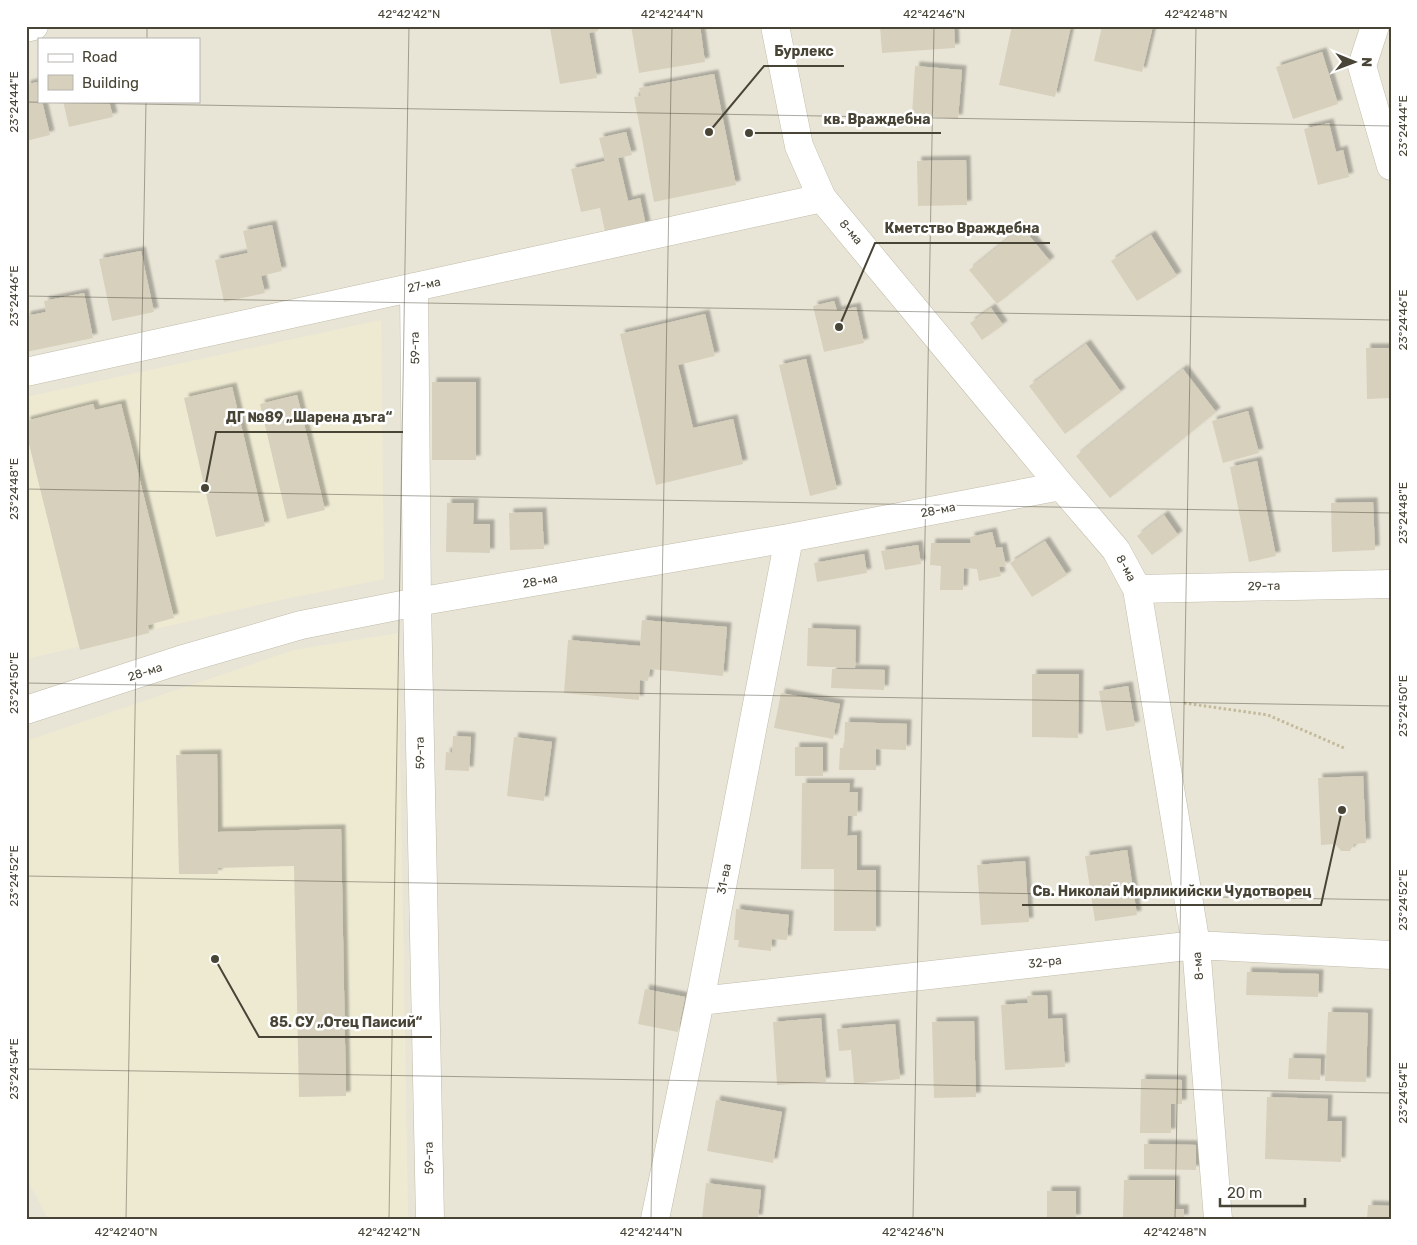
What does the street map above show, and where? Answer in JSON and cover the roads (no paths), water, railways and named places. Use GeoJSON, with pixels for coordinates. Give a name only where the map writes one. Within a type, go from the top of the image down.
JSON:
{"type":"FeatureCollection","features":[{"type":"Feature","properties":{"kind":"street"},"geometry":{"type":"LineString","coordinates":[[26,28],[34,26]]}},
{"type":"Feature","properties":{"kind":"street","name":"8-ма"},"geometry":{"type":"LineString","coordinates":[[775,26],[799,146],[822,198],[1116,550],[1137,588],[1196,945],[1218,1219]]}},
{"type":"Feature","properties":{"kind":"street"},"geometry":{"type":"LineString","coordinates":[[1353,26],[1362,66],[1391,166]]}},
{"type":"Feature","properties":{"kind":"street"},"geometry":{"type":"LineString","coordinates":[[1362,66],[1375,26]]}},
{"type":"Feature","properties":{"kind":"street","name":"27-ма"},"geometry":{"type":"LineString","coordinates":[[26,372],[822,198]]}},
{"type":"Feature","properties":{"kind":"street","name":"59-та"},"geometry":{"type":"LineString","coordinates":[[414,287],[417,602],[430,1219]]}},
{"type":"Feature","properties":{"kind":"street","name":"28-ма"},"geometry":{"type":"LineString","coordinates":[[26,710],[180,660],[293,628],[417,602],[789,538],[1061,486]]}},
{"type":"Feature","properties":{"kind":"street","name":"31-ва"},"geometry":{"type":"LineString","coordinates":[[655,1219],[700,1002],[789,538]]}},
{"type":"Feature","properties":{"kind":"street","name":"29-та"},"geometry":{"type":"LineString","coordinates":[[1137,588],[1391,584]]}},
{"type":"Feature","properties":{"kind":"street","name":"32-ра"},"geometry":{"type":"LineString","coordinates":[[700,1002],[1196,945],[1391,955]]}},
{"type":"Feature","properties":{"kind":"place","name":"Бурлекс"},"geometry":{"type":"Point","coordinates":[709,132]}},
{"type":"Feature","properties":{"kind":"place","name":"кв. Враждебна"},"geometry":{"type":"Point","coordinates":[749,133]}},
{"type":"Feature","properties":{"kind":"place","name":"Кметство Враждебна"},"geometry":{"type":"Point","coordinates":[839,327]}},
{"type":"Feature","properties":{"kind":"place","name":"ДГ №89 „Шарена дъга“"},"geometry":{"type":"Point","coordinates":[205,488]}},
{"type":"Feature","properties":{"kind":"place","name":"Св. Николай Мирликийски Чудотворец"},"geometry":{"type":"Point","coordinates":[1342,810]}},
{"type":"Feature","properties":{"kind":"place","name":"85. СУ „Отец Паисий“"},"geometry":{"type":"Point","coordinates":[215,959]}}]}
